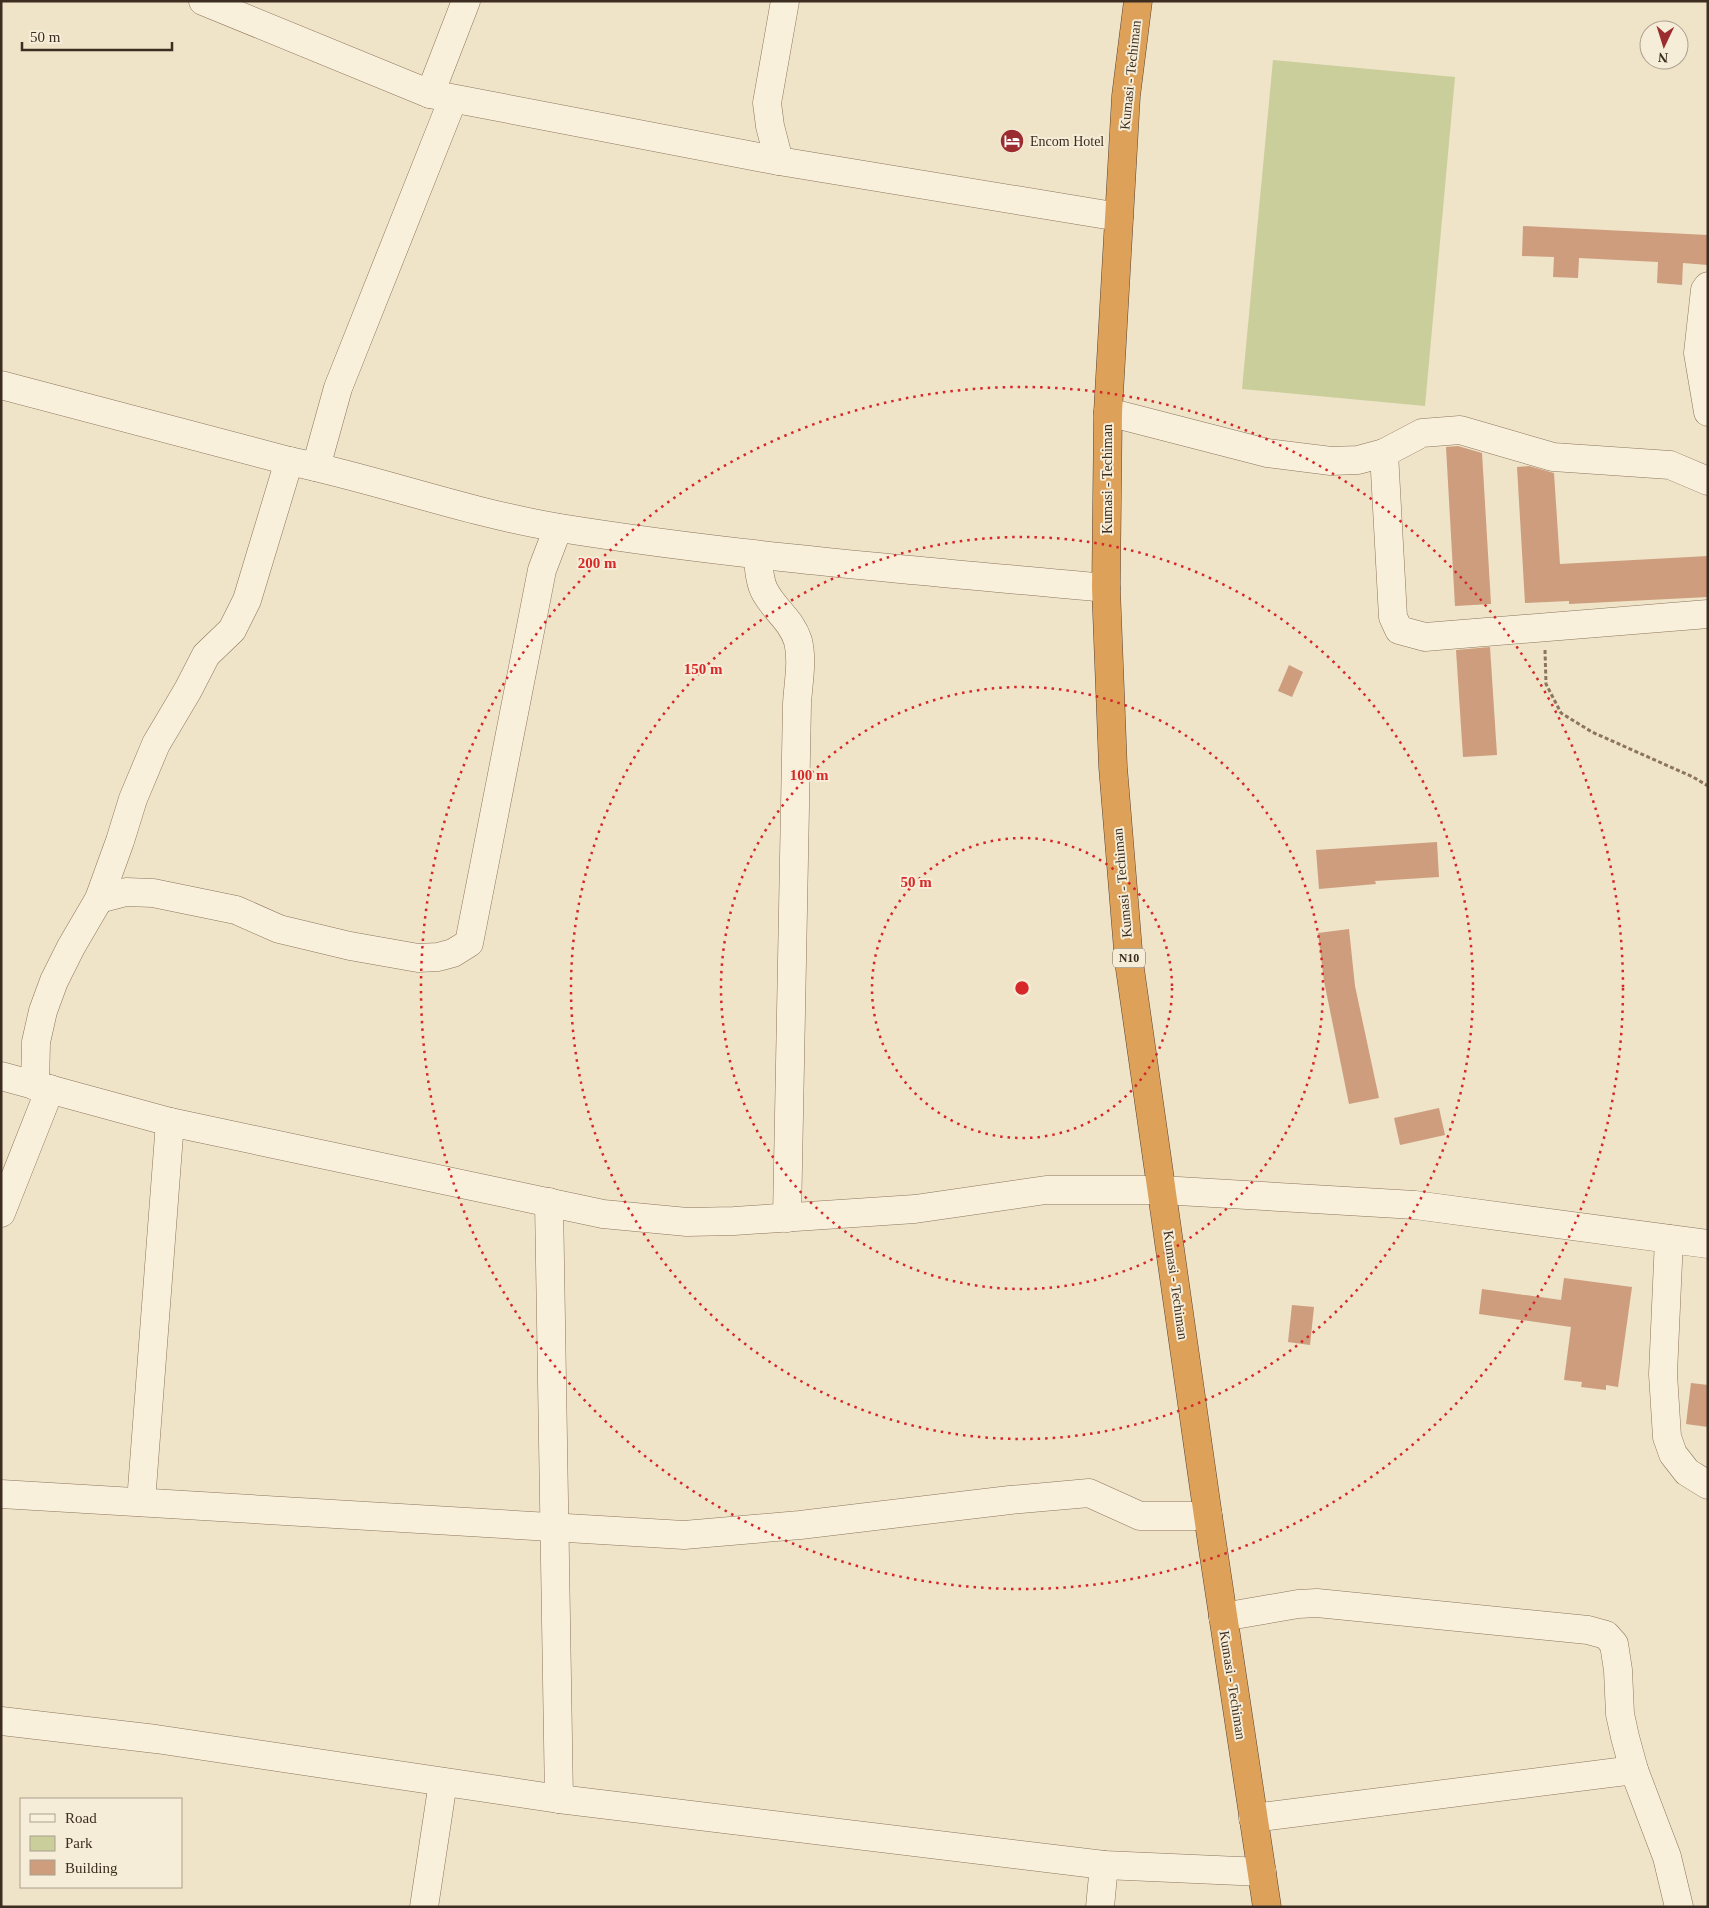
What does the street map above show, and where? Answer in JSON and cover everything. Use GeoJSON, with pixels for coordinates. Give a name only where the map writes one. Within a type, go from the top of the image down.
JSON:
{"type":"FeatureCollection","features":[{"type":"Feature","properties":{"kind":"highway","name":"Kumasi - Techiman"},"geometry":{"type":"LineString","coordinates":[[1138,1],[1126,96],[1108,412],[1106,588],[1113,767],[1129,962],[1208,1516],[1267,1907]]}},
{"type":"Feature","properties":{"kind":"street"},"geometry":{"type":"LineString","coordinates":[[204,1],[442,96],[779,161],[1119,217]]}},
{"type":"Feature","properties":{"kind":"street"},"geometry":{"type":"LineString","coordinates":[[316,467],[338,388],[442,96],[466,1]]}},
{"type":"Feature","properties":{"kind":"street"},"geometry":{"type":"LineString","coordinates":[[779,161],[770,126],[767,103],[785,1]]}},
{"type":"Feature","properties":{"kind":"street"},"geometry":{"type":"LineString","coordinates":[[1708,286],[1705,290],[1698,353],[1708,412]]}},
{"type":"Feature","properties":{"kind":"street"},"geometry":{"type":"LineString","coordinates":[[1,385],[455,505],[558,528],[757,555],[1106,588]]}},
{"type":"Feature","properties":{"kind":"street"},"geometry":{"type":"LineString","coordinates":[[1108,412],[1276,454],[1331,461],[1358,460],[1384,453],[1422,433],[1460,430],[1553,457],[1670,465],[1708,481]]}},
{"type":"Feature","properties":{"kind":"street"},"geometry":{"type":"LineString","coordinates":[[1384,453],[1393,617],[1399,630],[1425,637],[1708,614]]}},
{"type":"Feature","properties":{"kind":"street"},"geometry":{"type":"LineString","coordinates":[[1,1214],[43,1088],[36,1042],[43,1010],[54,981],[99,899],[133,799],[156,744],[206,655],[232,630],[247,600],[289,461]]}},
{"type":"Feature","properties":{"kind":"street"},"geometry":{"type":"LineString","coordinates":[[99,899],[126,892],[153,893],[236,910],[279,929],[350,946],[418,958],[438,957],[454,953],[469,943],[542,570],[558,528]]}},
{"type":"Feature","properties":{"kind":"street"},"geometry":{"type":"LineString","coordinates":[[757,555],[762,588],[772,603],[789,621],[797,640],[800,654],[797,714],[787,1218]]}},
{"type":"Feature","properties":{"kind":"street"},"geometry":{"type":"LineString","coordinates":[[1,1076],[170,1122],[603,1214],[687,1222],[734,1221],[915,1209],[1046,1190],[1161,1190],[1415,1206],[1708,1244]]}},
{"type":"Feature","properties":{"kind":"street"},"geometry":{"type":"LineString","coordinates":[[141,1502],[170,1122]]}},
{"type":"Feature","properties":{"kind":"street"},"geometry":{"type":"LineString","coordinates":[[550,1202],[559,1799]]}},
{"type":"Feature","properties":{"kind":"street"},"geometry":{"type":"LineString","coordinates":[[1670,1239],[1663,1374],[1667,1437],[1673,1454],[1687,1472],[1708,1485]]}},
{"type":"Feature","properties":{"kind":"street"},"geometry":{"type":"LineString","coordinates":[[1,1494],[684,1535],[800,1526],[1010,1500],[1089,1493],[1140,1516],[1208,1516]]}},
{"type":"Feature","properties":{"kind":"street"},"geometry":{"type":"LineString","coordinates":[[1223,1617],[1298,1604],[1317,1603],[1588,1630],[1606,1635],[1614,1644],[1618,1670],[1620,1714],[1634,1770],[1667,1857],[1680,1907]]}},
{"type":"Feature","properties":{"kind":"street"},"geometry":{"type":"LineString","coordinates":[[1,1721],[156,1739],[559,1799],[1104,1865],[1262,1872]]}},
{"type":"Feature","properties":{"kind":"street"},"geometry":{"type":"LineString","coordinates":[[1253,1818],[1634,1770]]}},
{"type":"Feature","properties":{"kind":"street"},"geometry":{"type":"LineString","coordinates":[[424,1907],[443,1782]]}},
{"type":"Feature","properties":{"kind":"street"},"geometry":{"type":"LineString","coordinates":[[1100,1907],[1104,1865]]}},
{"type":"Feature","properties":{"kind":"path"},"geometry":{"type":"LineString","coordinates":[[1544,627],[1546,684],[1561,713],[1592,732],[1693,777],[1708,786]]}},
{"type":"Feature","properties":{"kind":"green space"},"geometry":{"type":"Polygon","coordinates":[[[1273,60],[1455,77],[1425,406],[1242,389],[1273,60]]]}},
{"type":"Feature","properties":{"kind":"building"},"geometry":{"type":"Polygon","coordinates":[[[1523,226],[1708,235],[1708,265],[1683,263],[1682,285],[1657,283],[1658,262],[1579,258],[1578,278],[1553,277],[1554,257],[1522,256],[1523,226]]]}},
{"type":"Feature","properties":{"kind":"building"},"geometry":{"type":"Polygon","coordinates":[[[1458,446],[1482,453],[1491,604],[1455,606],[1446,447],[1458,446]]]}},
{"type":"Feature","properties":{"kind":"building"},"geometry":{"type":"Polygon","coordinates":[[[1529,466],[1554,473],[1560,564],[1708,556],[1708,597],[1569,604],[1569,601],[1525,603],[1517,467],[1529,466]]]}},
{"type":"Feature","properties":{"kind":"building"},"geometry":{"type":"Polygon","coordinates":[[[1490,647],[1497,755],[1463,757],[1456,650],[1490,647]]]}},
{"type":"Feature","properties":{"kind":"building"},"geometry":{"type":"Polygon","coordinates":[[[1289,665],[1303,672],[1292,697],[1278,691],[1289,665]]]}},
{"type":"Feature","properties":{"kind":"building"},"geometry":{"type":"Polygon","coordinates":[[[1437,842],[1439,877],[1375,881],[1376,884],[1319,889],[1316,850],[1437,842]]]}},
{"type":"Feature","properties":{"kind":"building"},"geometry":{"type":"Polygon","coordinates":[[[1349,929],[1355,986],[1379,1098],[1349,1104],[1324,981],[1318,933],[1349,929]]]}},
{"type":"Feature","properties":{"kind":"building"},"geometry":{"type":"Polygon","coordinates":[[[1439,1108],[1445,1135],[1400,1145],[1394,1118],[1439,1108]]]}},
{"type":"Feature","properties":{"kind":"building"},"geometry":{"type":"Polygon","coordinates":[[[1564,1278],[1632,1287],[1618,1387],[1606,1385],[1606,1390],[1581,1387],[1582,1382],[1564,1380],[1571,1327],[1479,1314],[1482,1289],[1561,1300],[1564,1278]]]}},
{"type":"Feature","properties":{"kind":"building"},"geometry":{"type":"Polygon","coordinates":[[[1292,1305],[1314,1307],[1310,1345],[1288,1342],[1292,1305]]]}},
{"type":"Feature","properties":{"kind":"building"},"geometry":{"type":"Polygon","coordinates":[[[1691,1383],[1708,1385],[1708,1427],[1686,1424],[1691,1383]]]}},
{"type":"Feature","properties":{"kind":"place","name":"Encom Hotel"},"geometry":{"type":"Point","coordinates":[1012,141]}}]}
